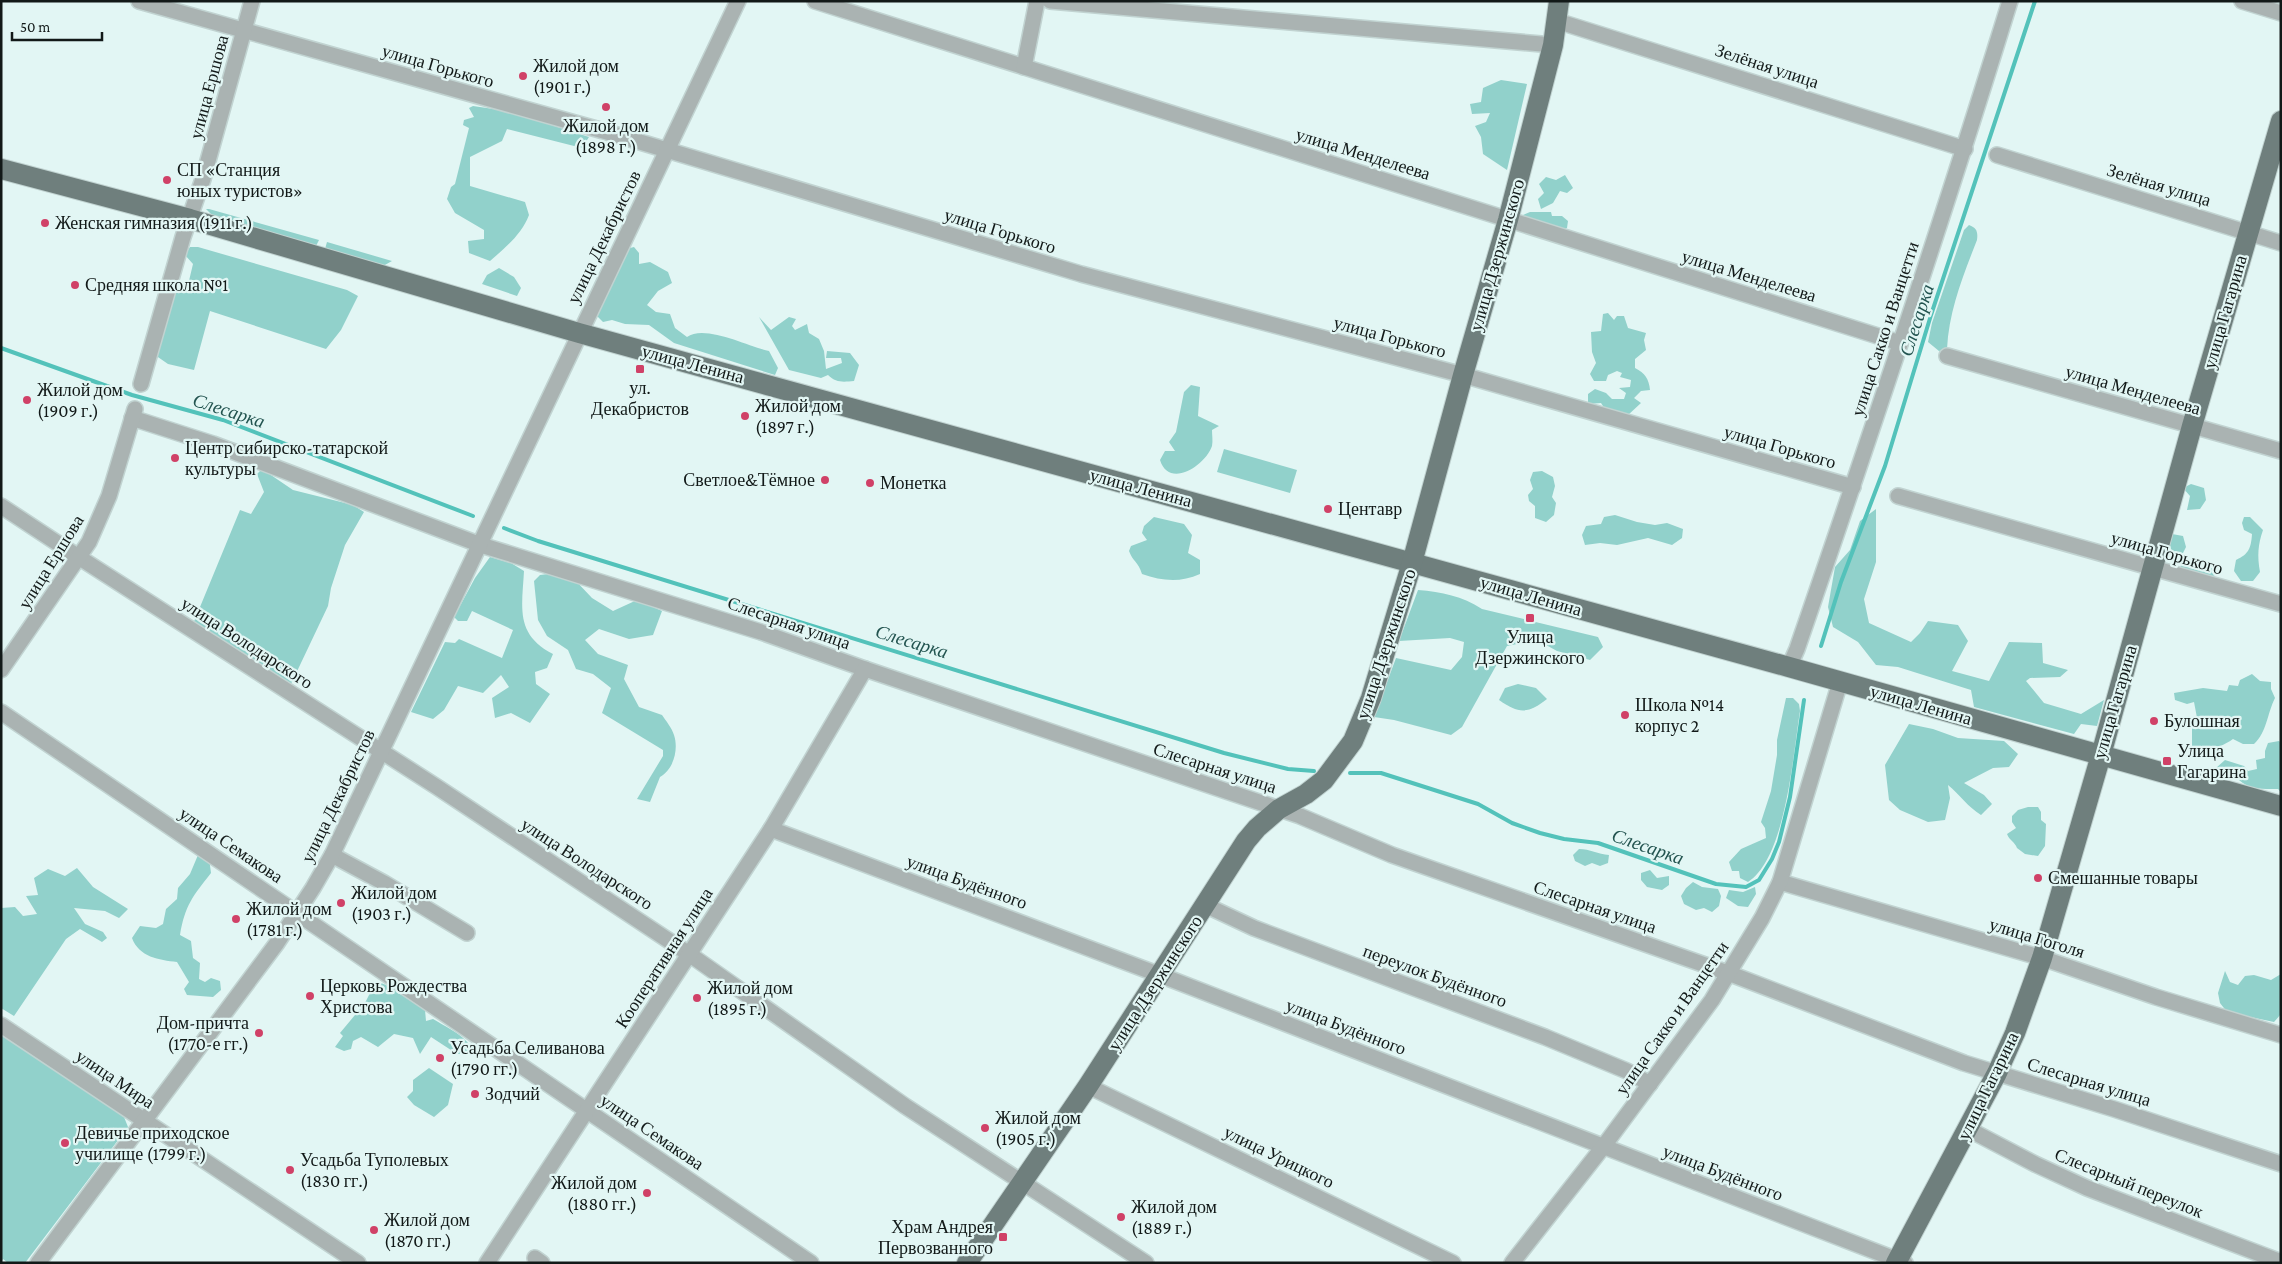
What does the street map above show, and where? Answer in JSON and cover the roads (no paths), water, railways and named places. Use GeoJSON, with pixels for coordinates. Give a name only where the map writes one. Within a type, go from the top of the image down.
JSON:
{"type":"FeatureCollection","features":[{"type":"Feature","properties":{"kind":"main road","name":"улица Дзержинского"},"geometry":{"type":"LineString","coordinates":[[968,1263],[1021,1182],[1088,1086],[1246,841],[1257,828],[1279,809],[1306,794],[1324,780],[1344,755],[1359,729],[1378,677],[1412,563],[1462,375],[1508,220],[1553,45],[1558,11]]}},
{"type":"Feature","properties":{"kind":"main road","name":"улица Гагарина"},"geometry":{"type":"LineString","coordinates":[[1899,1262],[1997,1073],[2015,1033],[2042,958],[2101,755],[2192,426],[2281,121]]}},
{"type":"Feature","properties":{"kind":"main road","name":"улица Ленина"},"geometry":{"type":"LineString","coordinates":[[1,169],[190,219],[579,333],[1788,667],[2281,806]]}},
{"type":"Feature","properties":{"kind":"street","name":"улица Горького"},"geometry":{"type":"LineString","coordinates":[[139,1],[600,130],[1080,274],[1462,375],[1853,487]]}},
{"type":"Feature","properties":{"kind":"street","name":"улица Ершова"},"geometry":{"type":"LineString","coordinates":[[142,384],[203,180],[252,1]]}},
{"type":"Feature","properties":{"kind":"street","name":"улица Декабристов"},"geometry":{"type":"LineString","coordinates":[[38,1263],[298,914],[332,855],[738,1]]}},
{"type":"Feature","properties":{"kind":"street","name":"улица Менделеева"},"geometry":{"type":"LineString","coordinates":[[815,1],[1900,343]]}},
{"type":"Feature","properties":{"kind":"street"},"geometry":{"type":"LineString","coordinates":[[1024,67],[1037,1]]}},
{"type":"Feature","properties":{"kind":"street"},"geometry":{"type":"LineString","coordinates":[[1050,1],[1553,45]]}},
{"type":"Feature","properties":{"kind":"street","name":"улица Сакко и Ванцетти"},"geometry":{"type":"LineString","coordinates":[[1788,667],[1797,649],[1853,487],[1965,149],[2010,1]]}},
{"type":"Feature","properties":{"kind":"street"},"geometry":{"type":"LineString","coordinates":[[2242,1],[2281,13]]}},
{"type":"Feature","properties":{"kind":"street","name":"Зелёная улица"},"geometry":{"type":"LineString","coordinates":[[1558,11],[1965,149]]}},
{"type":"Feature","properties":{"kind":"street","name":"Зелёная улица"},"geometry":{"type":"LineString","coordinates":[[1997,155],[2281,243]]}},
{"type":"Feature","properties":{"kind":"street","name":"улица Менделеева"},"geometry":{"type":"LineString","coordinates":[[1947,356],[2281,451]]}},
{"type":"Feature","properties":{"kind":"street","name":"улица Ершова"},"geometry":{"type":"LineString","coordinates":[[1,670],[80,558],[100,520],[110,496],[134,414]]}},
{"type":"Feature","properties":{"kind":"street","name":"Слесарная улица"},"geometry":{"type":"LineString","coordinates":[[134,414],[480,545],[742,626],[1279,809],[1308,819],[1401,858],[1728,973],[1956,1060],[2281,1164]]}},
{"type":"Feature","properties":{"kind":"street","name":"улица Горького"},"geometry":{"type":"LineString","coordinates":[[1898,496],[2281,604]]}},
{"type":"Feature","properties":{"kind":"street","name":"улица Володарского"},"geometry":{"type":"LineString","coordinates":[[1,506],[382,751],[689,954],[905,1106],[1146,1263]]}},
{"type":"Feature","properties":{"kind":"street","name":"Кооперативная улица"},"geometry":{"type":"LineString","coordinates":[[487,1263],[771,829],[865,669]]}},
{"type":"Feature","properties":{"kind":"street","name":"улица Сакко и Ванцетти"},"geometry":{"type":"LineString","coordinates":[[1512,1263],[1603,1147],[1712,1000],[1762,918],[1780,882],[1840,682]]}},
{"type":"Feature","properties":{"kind":"street","name":"улица Семакова"},"geometry":{"type":"LineString","coordinates":[[1,712],[811,1263]]}},
{"type":"Feature","properties":{"kind":"street","name":"улица Будённого"},"geometry":{"type":"LineString","coordinates":[[771,829],[1160,975],[1899,1262]]}},
{"type":"Feature","properties":{"kind":"street"},"geometry":{"type":"LineString","coordinates":[[332,855],[384,883],[467,933]]}},
{"type":"Feature","properties":{"kind":"street","name":"улица Гоголя"},"geometry":{"type":"LineString","coordinates":[[1780,882],[2042,958],[2156,997],[2281,1035]]}},
{"type":"Feature","properties":{"kind":"street","name":"переулок Будённого"},"geometry":{"type":"LineString","coordinates":[[1206,905],[1263,932],[1545,1037],[1627,1071],[1650,1084]]}},
{"type":"Feature","properties":{"kind":"street","name":"улица Мира"},"geometry":{"type":"LineString","coordinates":[[1,1025],[358,1263]]}},
{"type":"Feature","properties":{"kind":"street","name":"улица Урицкого"},"geometry":{"type":"LineString","coordinates":[[1088,1086],[1453,1263]]}},
{"type":"Feature","properties":{"kind":"street","name":"Слесарный переулок"},"geometry":{"type":"LineString","coordinates":[[1968,1128],[2035,1164],[2087,1188],[2281,1262]]}},
{"type":"Feature","properties":{"kind":"waterway","name":"Слесарка"},"geometry":{"type":"LineString","coordinates":[[1821,646],[1841,582],[1885,466],[1931,315],[2035,1]]}},
{"type":"Feature","properties":{"kind":"waterway","name":"Слесарка"},"geometry":{"type":"LineString","coordinates":[[1,348],[132,395],[223,420],[473,516]]}},
{"type":"Feature","properties":{"kind":"waterway","name":"Слесарка"},"geometry":{"type":"LineString","coordinates":[[504,528],[538,541],[1224,753],[1288,769],[1314,771]]}},
{"type":"Feature","properties":{"kind":"waterway","name":"Слесарка"},"geometry":{"type":"LineString","coordinates":[[1350,773],[1381,773],[1478,804],[1512,823],[1540,833],[1564,839],[1598,843],[1716,884],[1746,887],[1759,880],[1772,859],[1779,842],[1790,797],[1804,700]]}},
{"type":"Feature","properties":{"kind":"place","name":"Жилой дом (1901 г.)"},"geometry":{"type":"Point","coordinates":[523,76]}},
{"type":"Feature","properties":{"kind":"place","name":"Жилой дом (1898 г.)"},"geometry":{"type":"Point","coordinates":[606,107]}},
{"type":"Feature","properties":{"kind":"place","name":"СП «Станция юных туристов»"},"geometry":{"type":"Point","coordinates":[167,180]}},
{"type":"Feature","properties":{"kind":"place","name":"Женская гимназия (1911 г.)"},"geometry":{"type":"Point","coordinates":[45,223]}},
{"type":"Feature","properties":{"kind":"place","name":"Средняя школа №1"},"geometry":{"type":"Point","coordinates":[75,285]}},
{"type":"Feature","properties":{"kind":"place","name":"ул. Декабристов"},"geometry":{"type":"Point","coordinates":[640,369]}},
{"type":"Feature","properties":{"kind":"place","name":"Жилой дом (1909 г.)"},"geometry":{"type":"Point","coordinates":[27,400]}},
{"type":"Feature","properties":{"kind":"place","name":"Жилой дом (1897 г.)"},"geometry":{"type":"Point","coordinates":[745,416]}},
{"type":"Feature","properties":{"kind":"place","name":"Центр сибирско-татарской культуры"},"geometry":{"type":"Point","coordinates":[175,458]}},
{"type":"Feature","properties":{"kind":"place","name":"Светлое&Тёмное"},"geometry":{"type":"Point","coordinates":[825,480]}},
{"type":"Feature","properties":{"kind":"place","name":"Монетка"},"geometry":{"type":"Point","coordinates":[870,483]}},
{"type":"Feature","properties":{"kind":"place","name":"Центавр"},"geometry":{"type":"Point","coordinates":[1328,509]}},
{"type":"Feature","properties":{"kind":"place","name":"Улица Дзержинского"},"geometry":{"type":"Point","coordinates":[1530,618]}},
{"type":"Feature","properties":{"kind":"place","name":"Школа №14 корпус 2"},"geometry":{"type":"Point","coordinates":[1625,715]}},
{"type":"Feature","properties":{"kind":"place","name":"Булошная"},"geometry":{"type":"Point","coordinates":[2154,721]}},
{"type":"Feature","properties":{"kind":"place","name":"Улица Гагарина"},"geometry":{"type":"Point","coordinates":[2167,761]}},
{"type":"Feature","properties":{"kind":"place","name":"Смешанные товары"},"geometry":{"type":"Point","coordinates":[2038,878]}},
{"type":"Feature","properties":{"kind":"place","name":"Жилой дом (1903 г.)"},"geometry":{"type":"Point","coordinates":[341,903]}},
{"type":"Feature","properties":{"kind":"place","name":"Жилой дом (1781 г.)"},"geometry":{"type":"Point","coordinates":[236,919]}},
{"type":"Feature","properties":{"kind":"place","name":"Церковь Рождества Христова"},"geometry":{"type":"Point","coordinates":[310,996]}},
{"type":"Feature","properties":{"kind":"place","name":"Жилой дом (1895 г.)"},"geometry":{"type":"Point","coordinates":[697,998]}},
{"type":"Feature","properties":{"kind":"place","name":"Дом-причта (1770-е гг.)"},"geometry":{"type":"Point","coordinates":[259,1033]}},
{"type":"Feature","properties":{"kind":"place","name":"Усадьба Селиванова (1790 гг.)"},"geometry":{"type":"Point","coordinates":[440,1058]}},
{"type":"Feature","properties":{"kind":"place","name":"Зодчий"},"geometry":{"type":"Point","coordinates":[475,1094]}},
{"type":"Feature","properties":{"kind":"place","name":"Жилой дом (1905 г.)"},"geometry":{"type":"Point","coordinates":[985,1128]}},
{"type":"Feature","properties":{"kind":"place","name":"Девичье приходское училище (1799 г.)"},"geometry":{"type":"Point","coordinates":[65,1143]}},
{"type":"Feature","properties":{"kind":"place","name":"Усадьба Туполевых (1830 гг.)"},"geometry":{"type":"Point","coordinates":[290,1170]}},
{"type":"Feature","properties":{"kind":"place","name":"Жилой дом (1880 гг.)"},"geometry":{"type":"Point","coordinates":[647,1193]}},
{"type":"Feature","properties":{"kind":"place","name":"Жилой дом (1889 г.)"},"geometry":{"type":"Point","coordinates":[1121,1217]}},
{"type":"Feature","properties":{"kind":"place","name":"Жилой дом (1870 гг.)"},"geometry":{"type":"Point","coordinates":[374,1230]}},
{"type":"Feature","properties":{"kind":"place","name":"Храм Андрея Первозванного"},"geometry":{"type":"Point","coordinates":[1003,1237]}}]}
